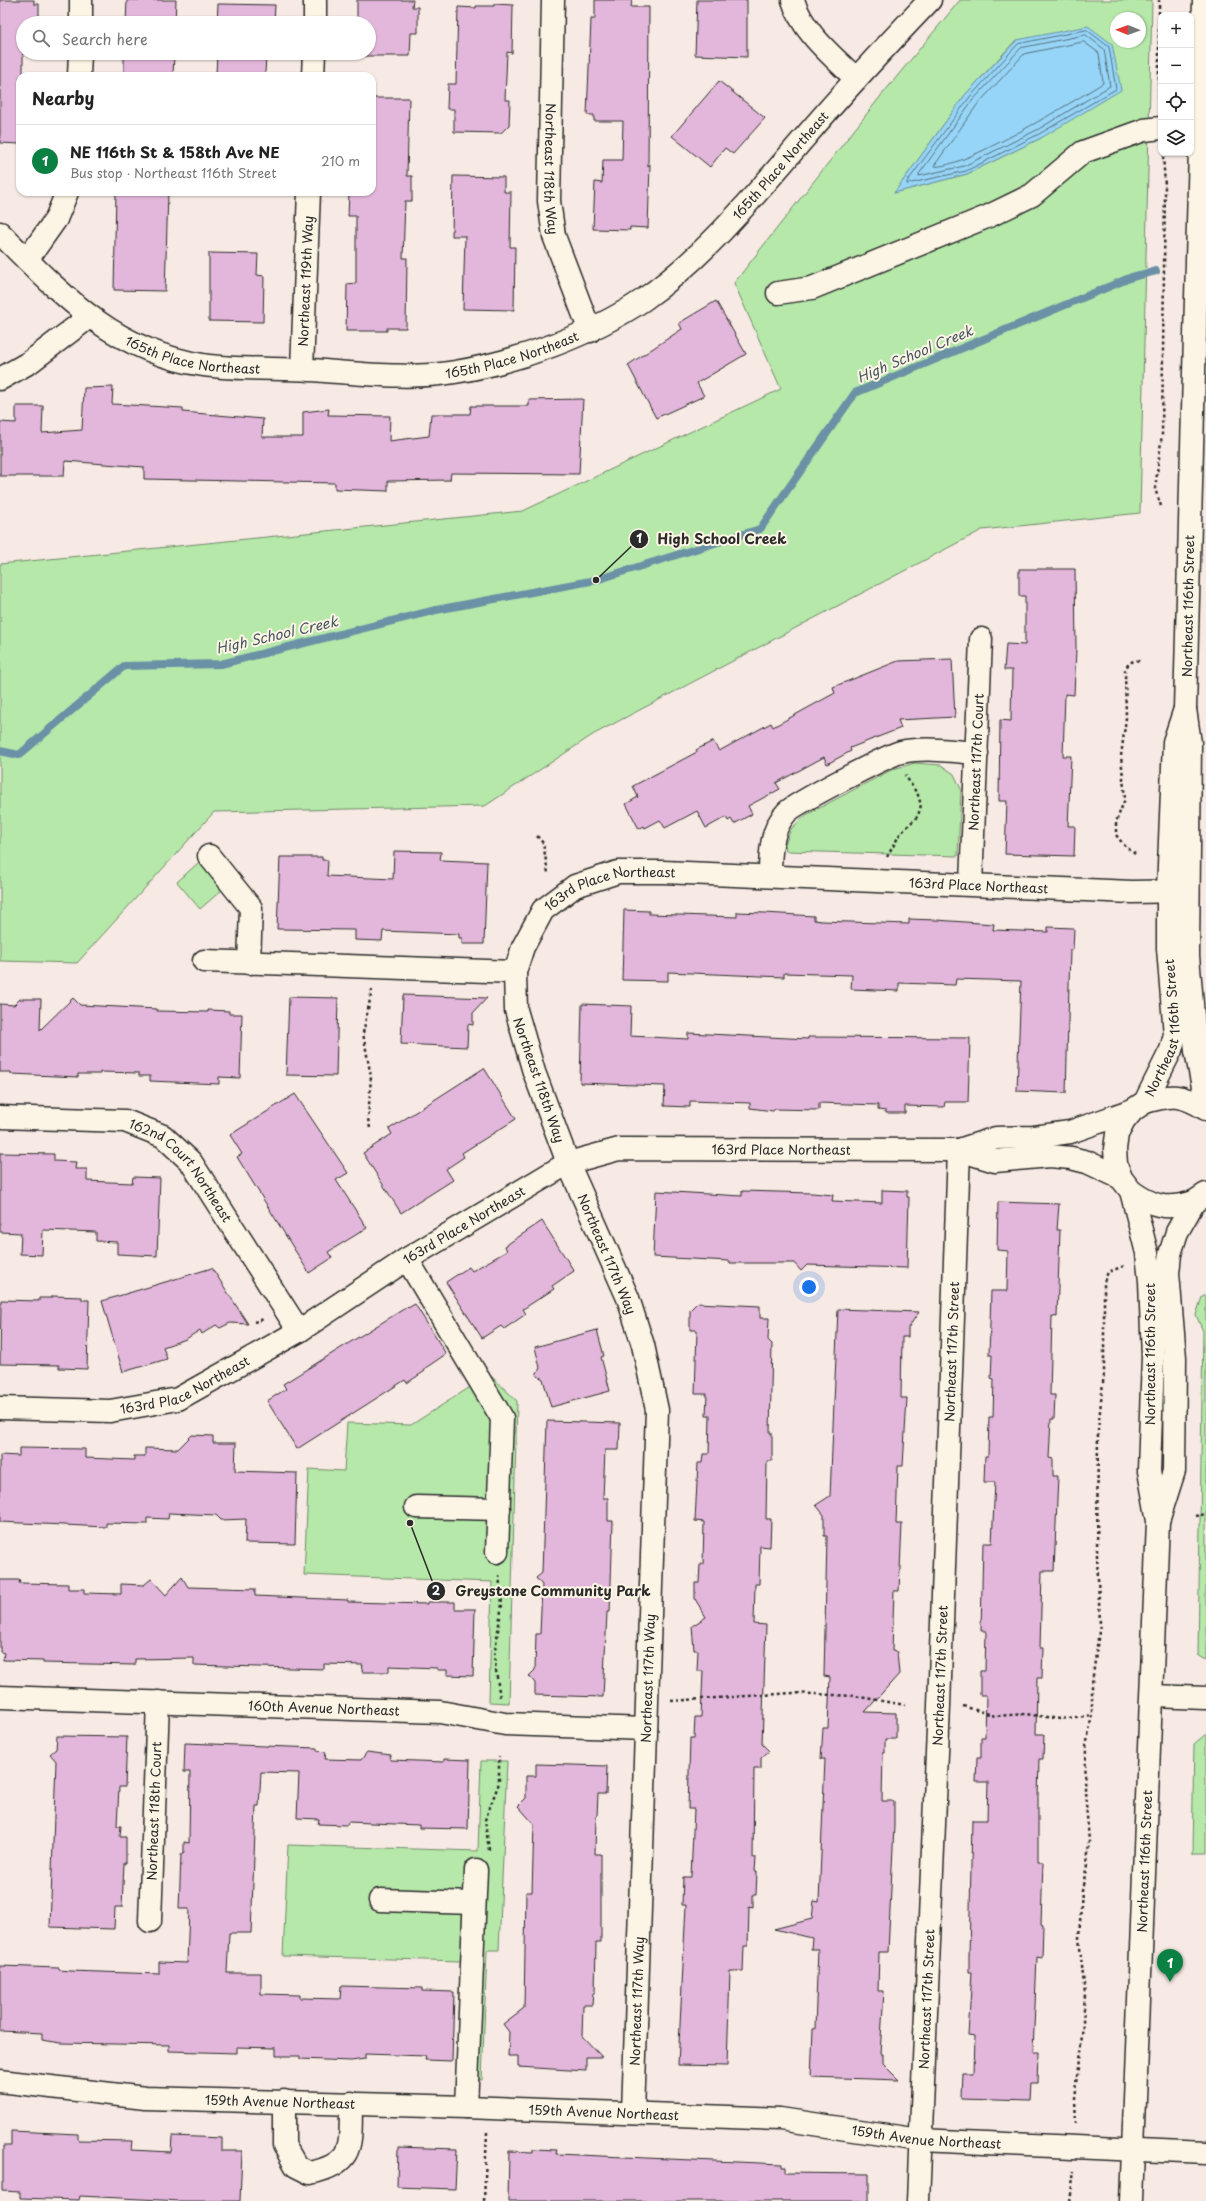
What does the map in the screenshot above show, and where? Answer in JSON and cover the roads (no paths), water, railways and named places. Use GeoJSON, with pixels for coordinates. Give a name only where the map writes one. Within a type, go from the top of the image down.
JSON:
{"type":"FeatureCollection","features":[{"type":"Feature","properties":{"kind":"street"},"geometry":{"type":"LineString","coordinates":[[81,0],[81,16]]}},
{"type":"Feature","properties":{"kind":"street"},"geometry":{"type":"LineString","coordinates":[[315,0],[315,16]]}},
{"type":"Feature","properties":{"kind":"street","name":"Northeast 118th Way"},"geometry":{"type":"LineString","coordinates":[[553,0],[549,201],[554,236],[590,331]]}},
{"type":"Feature","properties":{"kind":"street"},"geometry":{"type":"LineString","coordinates":[[793,0],[796,12],[810,33],[856,79]]}},
{"type":"Feature","properties":{"kind":"street","name":"165th Place Northeast"},"geometry":{"type":"LineString","coordinates":[[0,233],[89,317],[119,336],[164,356],[204,365],[407,376],[454,373],[507,361],[590,331],[643,300],[682,269],[730,224],[856,79],[930,0]]}},
{"type":"Feature","properties":{"kind":"street","name":"Northeast 116th Street"},"geometry":{"type":"LineString","coordinates":[[1131,2201],[1158,1521],[1149,1471],[1153,1357],[1150,1281],[1146,1253],[1126,1184],[1116,1164],[1115,1149],[1117,1134],[1124,1121],[1139,1106],[1171,1050],[1175,1035],[1168,948],[1178,891],[1197,842],[1190,743],[1185,709],[1196,124],[1204,0]]}},
{"type":"Feature","properties":{"kind":"street"},"geometry":{"type":"LineString","coordinates":[[79,72],[80,60]]}},
{"type":"Feature","properties":{"kind":"street"},"geometry":{"type":"LineString","coordinates":[[313,72],[314,60]]}},
{"type":"Feature","properties":{"kind":"street"},"geometry":{"type":"LineString","coordinates":[[778,293],[812,288],[990,216],[1032,196],[1083,152],[1144,130],[1159,120]]}},
{"type":"Feature","properties":{"kind":"street"},"geometry":{"type":"LineString","coordinates":[[27,260],[56,219],[65,196]]}},
{"type":"Feature","properties":{"kind":"street","name":"Northeast 119th Way"},"geometry":{"type":"LineString","coordinates":[[302,370],[309,196]]}},
{"type":"Feature","properties":{"kind":"street"},"geometry":{"type":"LineString","coordinates":[[0,379],[30,362],[89,317]]}},
{"type":"Feature","properties":{"kind":"street","name":"Northeast 117th Court"},"geometry":{"type":"LineString","coordinates":[[972,884],[981,639]]}},
{"type":"Feature","properties":{"kind":"street","name":"Northeast 116th Street"},"geometry":{"type":"LineString","coordinates":[[1185,709],[1174,742],[1178,891],[1188,956],[1196,1051],[1206,1102]]}},
{"type":"Feature","properties":{"kind":"street"},"geometry":{"type":"LineString","coordinates":[[770,875],[770,853],[776,830],[788,812],[901,752],[933,750],[977,753]]}},
{"type":"Feature","properties":{"kind":"street"},"geometry":{"type":"LineString","coordinates":[[209,856],[251,908],[249,963]]}},
{"type":"Feature","properties":{"kind":"street","name":"163rd Place Northeast"},"geometry":{"type":"LineString","coordinates":[[515,972],[523,947],[543,910],[575,886],[618,872],[770,875],[1132,892],[1178,891]]}},
{"type":"Feature","properties":{"kind":"street"},"geometry":{"type":"LineString","coordinates":[[204,962],[515,972]]}},
{"type":"Feature","properties":{"kind":"street","name":"Northeast 118th Way"},"geometry":{"type":"LineString","coordinates":[[515,972],[516,1010],[534,1072],[568,1163]]}},
{"type":"Feature","properties":{"kind":"street","name":"163rd Place Northeast"},"geometry":{"type":"LineString","coordinates":[[959,1150],[996,1138],[1034,1137],[1070,1132],[1166,1096],[1188,1099],[1206,1109]]}},
{"type":"Feature","properties":{"kind":"street","name":"162nd Court Northeast"},"geometry":{"type":"LineString","coordinates":[[0,1117],[125,1121],[163,1136],[192,1162],[299,1331]]}},
{"type":"Feature","properties":{"kind":"street","name":"163rd Place Northeast"},"geometry":{"type":"LineString","coordinates":[[0,1408],[110,1411],[178,1399],[299,1331],[408,1259],[568,1163],[619,1149],[959,1150],[995,1161],[1050,1156],[1071,1158],[1088,1162],[1126,1184],[1144,1201],[1160,1206],[1177,1207],[1200,1198]]}},
{"type":"Feature","properties":{"kind":"street","name":"Northeast 117th Street"},"geometry":{"type":"LineString","coordinates":[[918,2201],[939,1714],[959,1150]]}},
{"type":"Feature","properties":{"kind":"street","name":"Northeast 117th Way"},"geometry":{"type":"LineString","coordinates":[[568,1163],[628,1298],[643,1345],[657,1410],[633,2113]]}},
{"type":"Feature","properties":{"kind":"street","name":"Northeast 116th Street"},"geometry":{"type":"LineString","coordinates":[[1158,1521],[1174,1471],[1175,1358],[1168,1273],[1170,1254],[1177,1232],[1200,1198]]}},
{"type":"Feature","properties":{"kind":"street"},"geometry":{"type":"LineString","coordinates":[[408,1259],[502,1418],[497,1552]]}},
{"type":"Feature","properties":{"kind":"street"},"geometry":{"type":"LineString","coordinates":[[416,1507],[499,1509]]}},
{"type":"Feature","properties":{"kind":"street"},"geometry":{"type":"LineString","coordinates":[[1152,1696],[1206,1698]]}},
{"type":"Feature","properties":{"kind":"street","name":"160th Avenue Northeast"},"geometry":{"type":"LineString","coordinates":[[0,1697],[440,1712],[505,1724],[646,1729]]}},
{"type":"Feature","properties":{"kind":"street","name":"Northeast 118th Court"},"geometry":{"type":"LineString","coordinates":[[150,1921],[158,1702]]}},
{"type":"Feature","properties":{"kind":"street"},"geometry":{"type":"LineString","coordinates":[[466,2107],[476,1870]]}},
{"type":"Feature","properties":{"kind":"street"},"geometry":{"type":"LineString","coordinates":[[380,1900],[474,1903]]}},
{"type":"Feature","properties":{"kind":"street","name":"159th Avenue Northeast"},"geometry":{"type":"LineString","coordinates":[[0,2081],[145,2098],[352,2103],[780,2119],[920,2140],[1133,2151],[1206,2153]]}},
{"type":"Feature","properties":{"kind":"street"},"geometry":{"type":"LineString","coordinates":[[284,2101],[284,2145],[296,2166],[310,2174],[328,2170],[342,2160],[350,2144],[352,2103]]}},
{"type":"Feature","properties":{"kind":"water"},"geometry":{"type":"Polygon","coordinates":[[[1088,26],[1110,42],[1110,48],[1113,48],[1121,90],[1041,138],[967,174],[894,193],[965,95],[1017,40],[1088,26]]]}},
{"type":"Feature","properties":{"kind":"waterway","name":"High School Creek"},"geometry":{"type":"LineString","coordinates":[[0,751],[19,755],[124,666],[221,664],[436,610],[596,580],[760,529],[855,393],[1132,277],[1156,271]]}},
{"type":"Feature","properties":{"kind":"place","name":"High School Creek"},"geometry":{"type":"Point","coordinates":[596,580]}},
{"type":"Feature","properties":{"kind":"place","name":"Greystone Community Park"},"geometry":{"type":"Point","coordinates":[410,1523]}},
{"type":"Feature","properties":{"kind":"place","name":"NE 116th St & 158th Ave NE"},"geometry":{"type":"Point","coordinates":[1170,1982]}}]}
